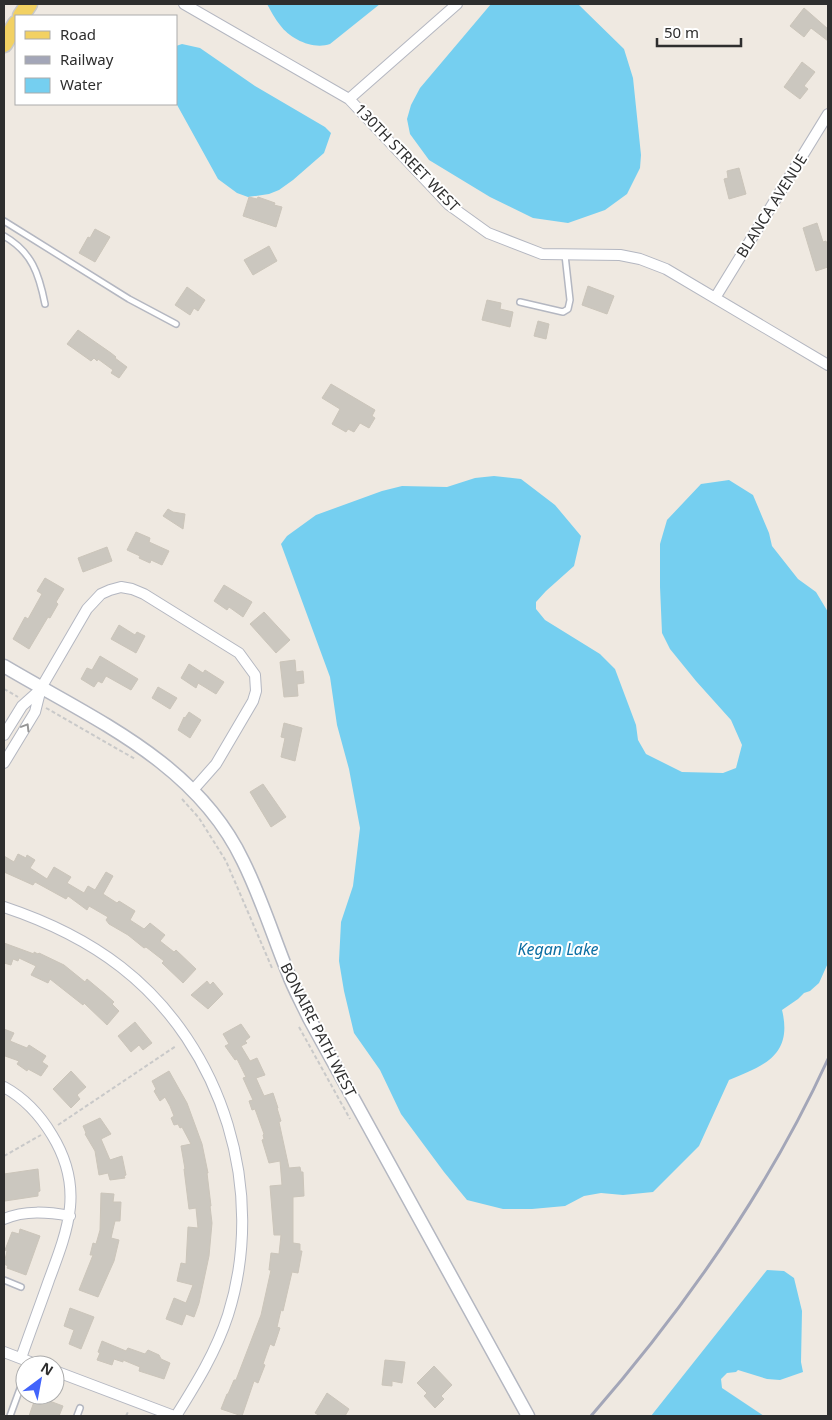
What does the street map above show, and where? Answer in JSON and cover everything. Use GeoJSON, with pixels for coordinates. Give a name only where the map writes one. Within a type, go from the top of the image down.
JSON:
{"type":"FeatureCollection","features":[{"type":"Feature","properties":{"kind":"main road"},"geometry":{"type":"LineString","coordinates":[[22,15],[29,4]]}},
{"type":"Feature","properties":{"kind":"main road"},"geometry":{"type":"LineString","coordinates":[[4,44],[15,26]]}},
{"type":"Feature","properties":{"kind":"street","name":"130TH STREET WEST"},"geometry":{"type":"LineString","coordinates":[[184,4],[349,99],[449,205],[488,233],[542,254],[620,255],[640,259],[666,269],[828,365]]}},
{"type":"Feature","properties":{"kind":"street"},"geometry":{"type":"LineString","coordinates":[[349,99],[457,4]]}},
{"type":"Feature","properties":{"kind":"street","name":"BLANCA AVENUE"},"geometry":{"type":"LineString","coordinates":[[715,298],[828,114]]}},
{"type":"Feature","properties":{"kind":"street"},"geometry":{"type":"LineString","coordinates":[[4,735],[22,706],[32,702],[87,609],[101,594],[110,590],[132,589],[144,594],[239,653],[255,675],[256,690],[253,701],[216,764],[193,790]]}},
{"type":"Feature","properties":{"kind":"street","name":"BONAIRE PATH WEST"},"geometry":{"type":"LineString","coordinates":[[4,666],[161,761],[193,790],[228,835],[243,860],[289,975],[309,1018],[528,1416]]}},
{"type":"Feature","properties":{"kind":"street"},"geometry":{"type":"LineString","coordinates":[[4,763],[35,712],[32,702]]}},
{"type":"Feature","properties":{"kind":"street"},"geometry":{"type":"LineString","coordinates":[[4,907],[48,923],[82,940],[122,967],[168,1013],[187,1038],[207,1074],[226,1116],[237,1157],[242,1198],[242,1238],[233,1297],[219,1340],[202,1375],[175,1416],[65,1375]]}},
{"type":"Feature","properties":{"kind":"street"},"geometry":{"type":"LineString","coordinates":[[4,1087],[29,1105],[49,1130],[66,1168],[71,1199],[70,1216],[61,1249],[22,1355]]}},
{"type":"Feature","properties":{"kind":"street"},"geometry":{"type":"LineString","coordinates":[[4,1219],[23,1213],[70,1216]]}},
{"type":"Feature","properties":{"kind":"lane"},"geometry":{"type":"LineString","coordinates":[[4,222],[129,300],[176,324]]}},
{"type":"Feature","properties":{"kind":"lane"},"geometry":{"type":"LineString","coordinates":[[4,236],[15,243],[28,257],[40,280],[45,304]]}},
{"type":"Feature","properties":{"kind":"lane"},"geometry":{"type":"LineString","coordinates":[[520,302],[563,312],[568,309],[570,300],[564,254]]}},
{"type":"Feature","properties":{"kind":"lane"},"geometry":{"type":"LineString","coordinates":[[4,1280],[22,1287]]}},
{"type":"Feature","properties":{"kind":"lane"},"geometry":{"type":"LineString","coordinates":[[10,1416],[15,1402]]}},
{"type":"Feature","properties":{"kind":"lane"},"geometry":{"type":"LineString","coordinates":[[76,1416],[80,1408]]}},
{"type":"Feature","properties":{"kind":"path"},"geometry":{"type":"LineString","coordinates":[[4,689],[52,710],[142,764]]}},
{"type":"Feature","properties":{"kind":"path"},"geometry":{"type":"LineString","coordinates":[[176,793],[199,818],[226,861],[272,968]]}},
{"type":"Feature","properties":{"kind":"path"},"geometry":{"type":"LineString","coordinates":[[296,1020],[351,1121]]}},
{"type":"Feature","properties":{"kind":"path"},"geometry":{"type":"LineString","coordinates":[[4,1156],[49,1130],[176,1046]]}},
{"type":"Feature","properties":{"kind":"path"},"geometry":{"type":"LineString","coordinates":[[126,1416],[128,1412]]}},
{"type":"Feature","properties":{"kind":"water"},"geometry":{"type":"Polygon","coordinates":[[[267,4],[380,4],[330,44],[316,46],[296,39],[284,30],[267,4]]]}},
{"type":"Feature","properties":{"kind":"water"},"geometry":{"type":"Polygon","coordinates":[[[491,4],[578,4],[624,49],[633,78],[641,155],[640,168],[627,194],[605,210],[568,223],[533,218],[490,197],[429,160],[410,134],[407,119],[411,105],[420,88],[491,4]]]}},
{"type":"Feature","properties":{"kind":"water"},"geometry":{"type":"Polygon","coordinates":[[[182,44],[200,48],[255,86],[325,127],[331,133],[324,153],[293,180],[279,190],[269,194],[248,197],[237,193],[218,179],[177,105],[178,45],[182,44]]]}},
{"type":"Feature","properties":{"kind":"water","name":"Kegan Lake"},"geometry":{"type":"Polygon","coordinates":[[[494,476],[521,479],[555,505],[581,536],[574,566],[536,602],[536,609],[545,620],[600,654],[615,669],[636,725],[638,740],[646,754],[682,772],[723,773],[736,768],[742,745],[731,720],[670,649],[662,633],[660,544],[667,520],[701,484],[729,480],[753,495],[769,533],[772,546],[798,579],[816,592],[828,612],[828,963],[819,983],[782,1010],[783,1038],[773,1057],[764,1064],[729,1080],[699,1146],[653,1192],[623,1195],[601,1193],[584,1196],[565,1206],[532,1209],[503,1209],[467,1200],[401,1114],[380,1070],[354,1033],[339,961],[341,922],[353,886],[360,828],[349,769],[337,725],[330,677],[281,544],[287,536],[316,515],[382,491],[402,486],[447,487],[475,478],[494,476]]]}},
{"type":"Feature","properties":{"kind":"water"},"geometry":{"type":"Polygon","coordinates":[[[767,1270],[784,1271],[794,1278],[802,1311],[801,1362],[803,1372],[780,1380],[767,1379],[738,1370],[727,1373],[721,1379],[722,1388],[764,1416],[651,1416],[767,1270]]]}},
{"type":"Feature","properties":{"kind":"building"},"geometry":{"type":"Polygon","coordinates":[[[804,8],[828,29],[828,41],[811,28],[804,37],[790,26],[804,8]]]}},
{"type":"Feature","properties":{"kind":"building"},"geometry":{"type":"Polygon","coordinates":[[[802,62],[815,72],[804,86],[808,89],[800,99],[784,87],[802,62]]]}},
{"type":"Feature","properties":{"kind":"building"},"geometry":{"type":"Polygon","coordinates":[[[739,168],[746,194],[729,199],[724,179],[728,178],[727,171],[739,168]]]}},
{"type":"Feature","properties":{"kind":"building"},"geometry":{"type":"Polygon","coordinates":[[[249,197],[257,199],[258,197],[282,207],[276,227],[243,216],[249,197]]]}},
{"type":"Feature","properties":{"kind":"building"},"geometry":{"type":"Polygon","coordinates":[[[817,223],[823,242],[826,241],[828,247],[828,267],[816,271],[803,228],[817,223]]]}},
{"type":"Feature","properties":{"kind":"building"},"geometry":{"type":"Polygon","coordinates":[[[95,229],[110,237],[95,262],[79,253],[95,229]]]}},
{"type":"Feature","properties":{"kind":"building"},"geometry":{"type":"Polygon","coordinates":[[[269,246],[277,261],[253,275],[244,260],[269,246]]]}},
{"type":"Feature","properties":{"kind":"building"},"geometry":{"type":"Polygon","coordinates":[[[588,286],[614,296],[607,314],[582,305],[588,286]]]}},
{"type":"Feature","properties":{"kind":"building"},"geometry":{"type":"Polygon","coordinates":[[[187,287],[205,300],[198,311],[194,308],[190,315],[175,305],[187,287]]]}},
{"type":"Feature","properties":{"kind":"building"},"geometry":{"type":"Polygon","coordinates":[[[487,300],[501,303],[500,309],[513,312],[510,327],[482,320],[487,300]]]}},
{"type":"Feature","properties":{"kind":"building"},"geometry":{"type":"Polygon","coordinates":[[[538,321],[549,324],[546,339],[534,336],[538,321]]]}},
{"type":"Feature","properties":{"kind":"building"},"geometry":{"type":"Polygon","coordinates":[[[78,330],[111,353],[127,367],[119,378],[111,373],[113,370],[98,359],[97,361],[94,358],[91,361],[67,344],[78,330]]]}},
{"type":"Feature","properties":{"kind":"building"},"geometry":{"type":"Polygon","coordinates":[[[331,384],[375,410],[372,416],[375,418],[369,428],[360,423],[354,432],[348,429],[346,432],[332,424],[340,409],[322,398],[331,384]]]}},
{"type":"Feature","properties":{"kind":"building"},"geometry":{"type":"Polygon","coordinates":[[[168,509],[185,514],[183,529],[163,516],[168,509]]]}},
{"type":"Feature","properties":{"kind":"building"},"geometry":{"type":"Polygon","coordinates":[[[136,532],[150,538],[149,542],[169,551],[162,565],[151,560],[150,563],[127,550],[136,532]]]}},
{"type":"Feature","properties":{"kind":"building"},"geometry":{"type":"Polygon","coordinates":[[[107,547],[112,561],[83,572],[78,558],[107,547]]]}},
{"type":"Feature","properties":{"kind":"building"},"geometry":{"type":"Polygon","coordinates":[[[45,578],[64,589],[56,602],[58,604],[50,618],[48,617],[29,649],[13,639],[25,617],[28,619],[42,594],[37,591],[45,578]]]}},
{"type":"Feature","properties":{"kind":"building"},"geometry":{"type":"Polygon","coordinates":[[[224,585],[252,602],[243,617],[229,607],[227,610],[214,601],[224,585]]]}},
{"type":"Feature","properties":{"kind":"building"},"geometry":{"type":"Polygon","coordinates":[[[264,612],[290,640],[276,653],[250,624],[264,612]]]}},
{"type":"Feature","properties":{"kind":"building"},"geometry":{"type":"Polygon","coordinates":[[[119,625],[135,635],[137,632],[145,636],[136,653],[111,639],[119,625]]]}},
{"type":"Feature","properties":{"kind":"building"},"geometry":{"type":"Polygon","coordinates":[[[100,656],[138,679],[131,690],[106,676],[102,683],[98,681],[94,687],[81,679],[87,668],[92,670],[100,656]]]}},
{"type":"Feature","properties":{"kind":"building"},"geometry":{"type":"Polygon","coordinates":[[[295,660],[296,672],[303,671],[304,683],[297,684],[298,696],[284,697],[280,662],[295,660]]]}},
{"type":"Feature","properties":{"kind":"building"},"geometry":{"type":"Polygon","coordinates":[[[189,664],[203,673],[205,670],[224,682],[216,694],[198,683],[196,688],[181,678],[189,664]]]}},
{"type":"Feature","properties":{"kind":"building"},"geometry":{"type":"Polygon","coordinates":[[[158,687],[177,698],[170,709],[152,698],[158,687]]]}},
{"type":"Feature","properties":{"kind":"building"},"geometry":{"type":"Polygon","coordinates":[[[189,712],[201,720],[190,738],[178,730],[184,717],[189,712]]]}},
{"type":"Feature","properties":{"kind":"building"},"geometry":{"type":"Polygon","coordinates":[[[284,723],[302,728],[295,761],[281,757],[285,738],[281,737],[284,723]]]}},
{"type":"Feature","properties":{"kind":"building"},"geometry":{"type":"Polygon","coordinates":[[[263,784],[286,817],[271,827],[250,792],[263,784]]]}},
{"type":"Feature","properties":{"kind":"building"},"geometry":{"type":"Polygon","coordinates":[[[18,854],[26,858],[27,855],[35,860],[30,868],[47,879],[54,867],[71,877],[67,883],[84,893],[88,886],[95,890],[106,872],[113,876],[103,894],[135,911],[130,920],[144,929],[150,923],[165,935],[160,941],[174,952],[176,950],[196,969],[183,983],[162,963],[164,961],[146,947],[144,948],[128,935],[109,924],[106,920],[108,917],[89,906],[87,910],[68,896],[66,899],[35,882],[33,885],[4,872],[4,856],[14,862],[18,854]]]}},
{"type":"Feature","properties":{"kind":"building"},"geometry":{"type":"Polygon","coordinates":[[[4,943],[34,954],[34,952],[39,953],[64,965],[85,982],[87,979],[105,994],[114,1002],[112,1004],[119,1011],[107,1025],[84,1003],[83,1005],[50,979],[48,983],[31,975],[36,966],[19,958],[18,961],[13,959],[11,965],[4,963],[4,943]]]}},
{"type":"Feature","properties":{"kind":"building"},"geometry":{"type":"Polygon","coordinates":[[[207,981],[210,985],[213,982],[223,994],[208,1009],[191,995],[207,981]]]}},
{"type":"Feature","properties":{"kind":"building"},"geometry":{"type":"Polygon","coordinates":[[[135,1022],[152,1043],[143,1050],[139,1045],[131,1052],[118,1036],[135,1022]]]}},
{"type":"Feature","properties":{"kind":"building"},"geometry":{"type":"Polygon","coordinates":[[[241,1024],[250,1037],[245,1041],[247,1043],[241,1046],[250,1061],[257,1058],[265,1075],[256,1078],[264,1096],[273,1093],[281,1121],[279,1122],[289,1168],[300,1167],[301,1172],[303,1172],[304,1196],[293,1197],[293,1243],[300,1244],[300,1251],[302,1251],[298,1273],[292,1272],[283,1311],[281,1310],[277,1327],[280,1328],[274,1346],[270,1344],[258,1383],[254,1381],[242,1416],[221,1409],[234,1380],[236,1380],[261,1315],[271,1270],[269,1270],[271,1253],[279,1254],[281,1235],[274,1235],[270,1186],[282,1185],[280,1161],[269,1163],[262,1140],[264,1139],[264,1134],[255,1109],[252,1110],[249,1101],[253,1100],[243,1078],[246,1077],[237,1059],[235,1060],[225,1046],[229,1044],[223,1034],[241,1024]]]}},
{"type":"Feature","properties":{"kind":"building"},"geometry":{"type":"Polygon","coordinates":[[[4,1029],[14,1033],[10,1041],[27,1048],[29,1045],[46,1056],[42,1062],[48,1066],[41,1076],[28,1069],[27,1071],[17,1064],[19,1061],[4,1057],[4,1029]]]}},
{"type":"Feature","properties":{"kind":"building"},"geometry":{"type":"Polygon","coordinates":[[[71,1071],[86,1087],[77,1095],[80,1099],[71,1108],[53,1089],[71,1071]]]}},
{"type":"Feature","properties":{"kind":"building"},"geometry":{"type":"Polygon","coordinates":[[[169,1071],[187,1103],[202,1144],[208,1173],[212,1223],[209,1256],[199,1303],[194,1317],[186,1314],[182,1325],[166,1319],[174,1298],[186,1303],[193,1285],[177,1281],[181,1263],[186,1264],[188,1227],[198,1228],[196,1208],[189,1209],[181,1146],[191,1144],[182,1127],[180,1128],[178,1124],[174,1125],[171,1118],[174,1116],[170,1106],[165,1097],[160,1101],[154,1091],[156,1089],[152,1081],[169,1071]]]}},
{"type":"Feature","properties":{"kind":"building"},"geometry":{"type":"Polygon","coordinates":[[[100,1118],[111,1134],[101,1139],[110,1160],[122,1156],[125,1178],[110,1180],[108,1173],[99,1175],[95,1151],[85,1134],[83,1126],[100,1118]]]}},
{"type":"Feature","properties":{"kind":"building"},"geometry":{"type":"Polygon","coordinates":[[[38,1169],[40,1191],[38,1196],[5,1201],[4,1174],[38,1169]]]}},
{"type":"Feature","properties":{"kind":"building"},"geometry":{"type":"Polygon","coordinates":[[[101,1193],[114,1194],[113,1202],[121,1202],[120,1221],[115,1221],[111,1238],[119,1240],[114,1261],[98,1297],[79,1290],[93,1255],[90,1255],[93,1243],[96,1244],[100,1230],[101,1193]]]}},
{"type":"Feature","properties":{"kind":"building"},"geometry":{"type":"Polygon","coordinates":[[[20,1229],[40,1236],[26,1275],[7,1268],[8,1266],[4,1264],[7,1251],[5,1250],[12,1232],[19,1234],[20,1229]]]}},
{"type":"Feature","properties":{"kind":"building"},"geometry":{"type":"Polygon","coordinates":[[[70,1308],[94,1317],[81,1349],[69,1344],[74,1330],[64,1326],[70,1308]]]}},
{"type":"Feature","properties":{"kind":"building"},"geometry":{"type":"Polygon","coordinates":[[[102,1341],[126,1351],[128,1348],[145,1354],[148,1350],[159,1355],[161,1359],[170,1363],[164,1379],[139,1371],[140,1367],[123,1360],[123,1362],[114,1359],[112,1365],[97,1360],[102,1341]]]}},
{"type":"Feature","properties":{"kind":"building"},"geometry":{"type":"Polygon","coordinates":[[[385,1360],[405,1362],[402,1383],[392,1381],[392,1386],[382,1385],[385,1360]]]}},
{"type":"Feature","properties":{"kind":"building"},"geometry":{"type":"Polygon","coordinates":[[[434,1366],[452,1385],[441,1396],[444,1399],[435,1408],[424,1396],[427,1393],[417,1383],[434,1366]]]}},
{"type":"Feature","properties":{"kind":"building"},"geometry":{"type":"Polygon","coordinates":[[[327,1393],[349,1409],[345,1416],[320,1416],[315,1413],[327,1393]]]}},
{"type":"Feature","properties":{"kind":"building"},"geometry":{"type":"Polygon","coordinates":[[[33,1405],[63,1406],[59,1416],[29,1416],[33,1405]]]}},
{"type":"Feature","properties":{"kind":"railway"},"geometry":{"type":"LineString","coordinates":[[591,1416],[659,1333],[722,1246],[779,1155],[828,1059]]}}]}
